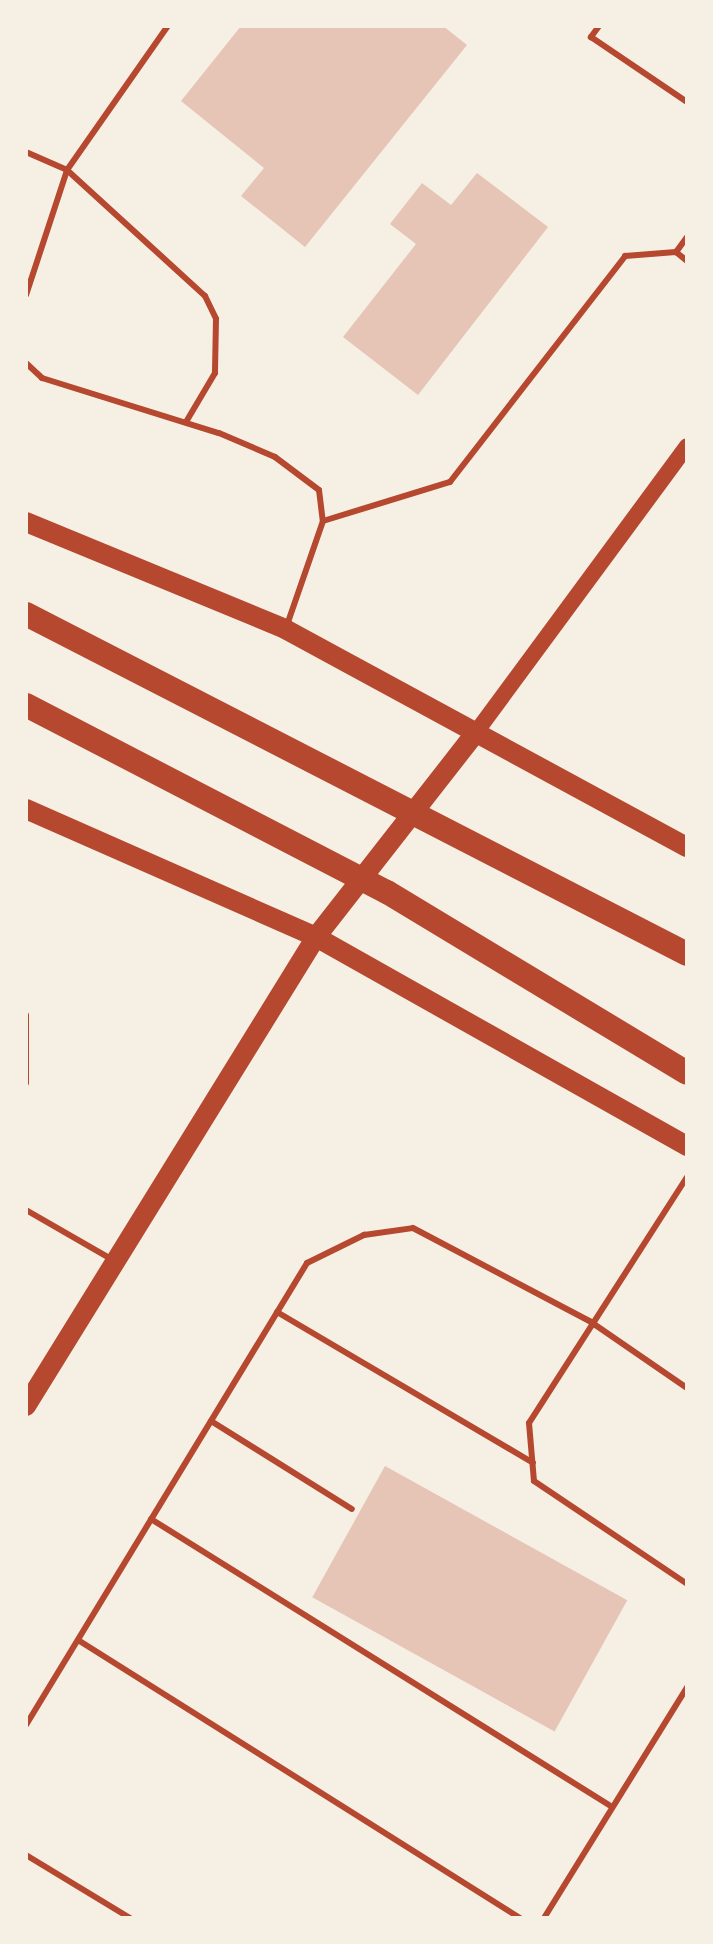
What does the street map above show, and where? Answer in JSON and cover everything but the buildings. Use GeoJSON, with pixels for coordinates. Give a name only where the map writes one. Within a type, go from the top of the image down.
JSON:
{"type":"FeatureCollection","features":[{"type":"Feature","properties":{"kind":"highway"},"geometry":{"type":"LineString","coordinates":[[26,614],[687,954]]}},
{"type":"Feature","properties":{"kind":"highway"},"geometry":{"type":"LineString","coordinates":[[26,705],[387,892],[687,1073]]}},
{"type":"Feature","properties":{"kind":"main road"},"geometry":{"type":"LineString","coordinates":[[26,1406],[37,1380],[115,1261],[316,937],[474,735],[687,446]]}},
{"type":"Feature","properties":{"kind":"main road"},"geometry":{"type":"LineString","coordinates":[[26,522],[285,629],[474,735],[687,847]]}},
{"type":"Feature","properties":{"kind":"main road"},"geometry":{"type":"LineString","coordinates":[[26,809],[316,937],[687,1146]]}},
{"type":"Feature","properties":{"kind":"lane"},"geometry":{"type":"LineString","coordinates":[[26,295],[67,170],[168,26]]}},
{"type":"Feature","properties":{"kind":"lane"},"geometry":{"type":"LineString","coordinates":[[599,26],[591,37],[687,102]]}},
{"type":"Feature","properties":{"kind":"lane"},"geometry":{"type":"LineString","coordinates":[[26,152],[67,170],[205,296],[216,319],[215,373],[186,422]]}},
{"type":"Feature","properties":{"kind":"lane"},"geometry":{"type":"LineString","coordinates":[[676,252],[687,237]]}},
{"type":"Feature","properties":{"kind":"lane"},"geometry":{"type":"LineString","coordinates":[[323,521],[450,482],[625,256],[676,252],[687,261]]}},
{"type":"Feature","properties":{"kind":"lane"},"geometry":{"type":"LineString","coordinates":[[26,363],[42,378],[186,422],[275,457],[319,490],[323,521],[285,629]]}},
{"type":"Feature","properties":{"kind":"lane"},"geometry":{"type":"LineString","coordinates":[[26,1015],[26,1083]]}},
{"type":"Feature","properties":{"kind":"lane"},"geometry":{"type":"LineString","coordinates":[[687,1177],[591,1322],[529,1423],[534,1481],[687,1584]]}},
{"type":"Feature","properties":{"kind":"lane"},"geometry":{"type":"LineString","coordinates":[[26,1210],[115,1261]]}},
{"type":"Feature","properties":{"kind":"lane"},"geometry":{"type":"LineString","coordinates":[[26,1725],[307,1263],[364,1235],[413,1228],[591,1322],[687,1388]]}},
{"type":"Feature","properties":{"kind":"lane"},"geometry":{"type":"LineString","coordinates":[[277,1312],[533,1463]]}},
{"type":"Feature","properties":{"kind":"lane"},"geometry":{"type":"LineString","coordinates":[[211,1421],[352,1509]]}},
{"type":"Feature","properties":{"kind":"lane"},"geometry":{"type":"LineString","coordinates":[[151,1519],[609,1805]]}},
{"type":"Feature","properties":{"kind":"lane"},"geometry":{"type":"LineString","coordinates":[[78,1640],[520,1918]]}},
{"type":"Feature","properties":{"kind":"lane"},"geometry":{"type":"LineString","coordinates":[[544,1918],[609,1805],[687,1687]]}},
{"type":"Feature","properties":{"kind":"lane"},"geometry":{"type":"LineString","coordinates":[[26,1855],[130,1918]]}}]}
